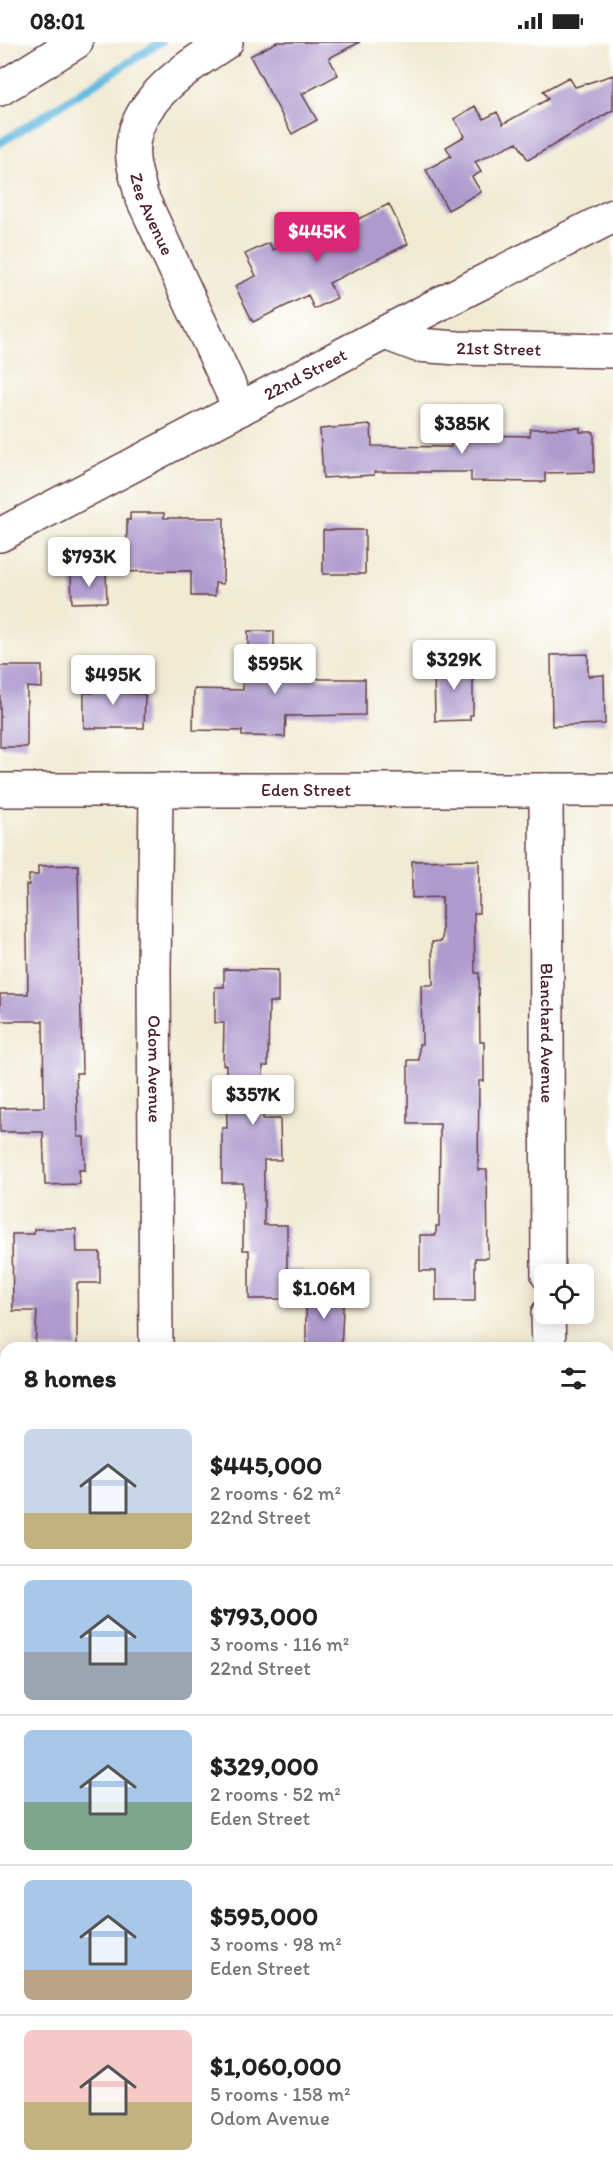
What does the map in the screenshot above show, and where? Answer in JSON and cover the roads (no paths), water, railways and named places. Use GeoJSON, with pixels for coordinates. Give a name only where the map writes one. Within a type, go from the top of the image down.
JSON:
{"type":"FeatureCollection","features":[{"type":"Feature","properties":{"kind":"street"},"geometry":{"type":"LineString","coordinates":[[5,86],[76,42]]}},
{"type":"Feature","properties":{"kind":"street","name":"Zee Avenue"},"geometry":{"type":"LineString","coordinates":[[226,42],[194,63],[155,98],[142,115],[134,135],[133,159],[141,195],[240,409]]}},
{"type":"Feature","properties":{"kind":"street","name":"22nd Street"},"geometry":{"type":"LineString","coordinates":[[0,535],[613,216]]}},
{"type":"Feature","properties":{"kind":"street","name":"21st Street"},"geometry":{"type":"LineString","coordinates":[[385,333],[417,345],[613,351]]}},
{"type":"Feature","properties":{"kind":"street","name":"Eden Street"},"geometry":{"type":"LineString","coordinates":[[0,790],[613,790]]}},
{"type":"Feature","properties":{"kind":"street","name":"Odom Avenue"},"geometry":{"type":"LineString","coordinates":[[156,790],[154,982],[156,1342]]}},
{"type":"Feature","properties":{"kind":"street","name":"Blanchard Avenue"},"geometry":{"type":"LineString","coordinates":[[546,790],[548,1264]]}},
{"type":"Feature","properties":{"kind":"street"},"geometry":{"type":"LineString","coordinates":[[548,1324],[549,1342]]}},
{"type":"Feature","properties":{"kind":"waterway"},"geometry":{"type":"LineString","coordinates":[[0,143],[161,42]]}}]}
